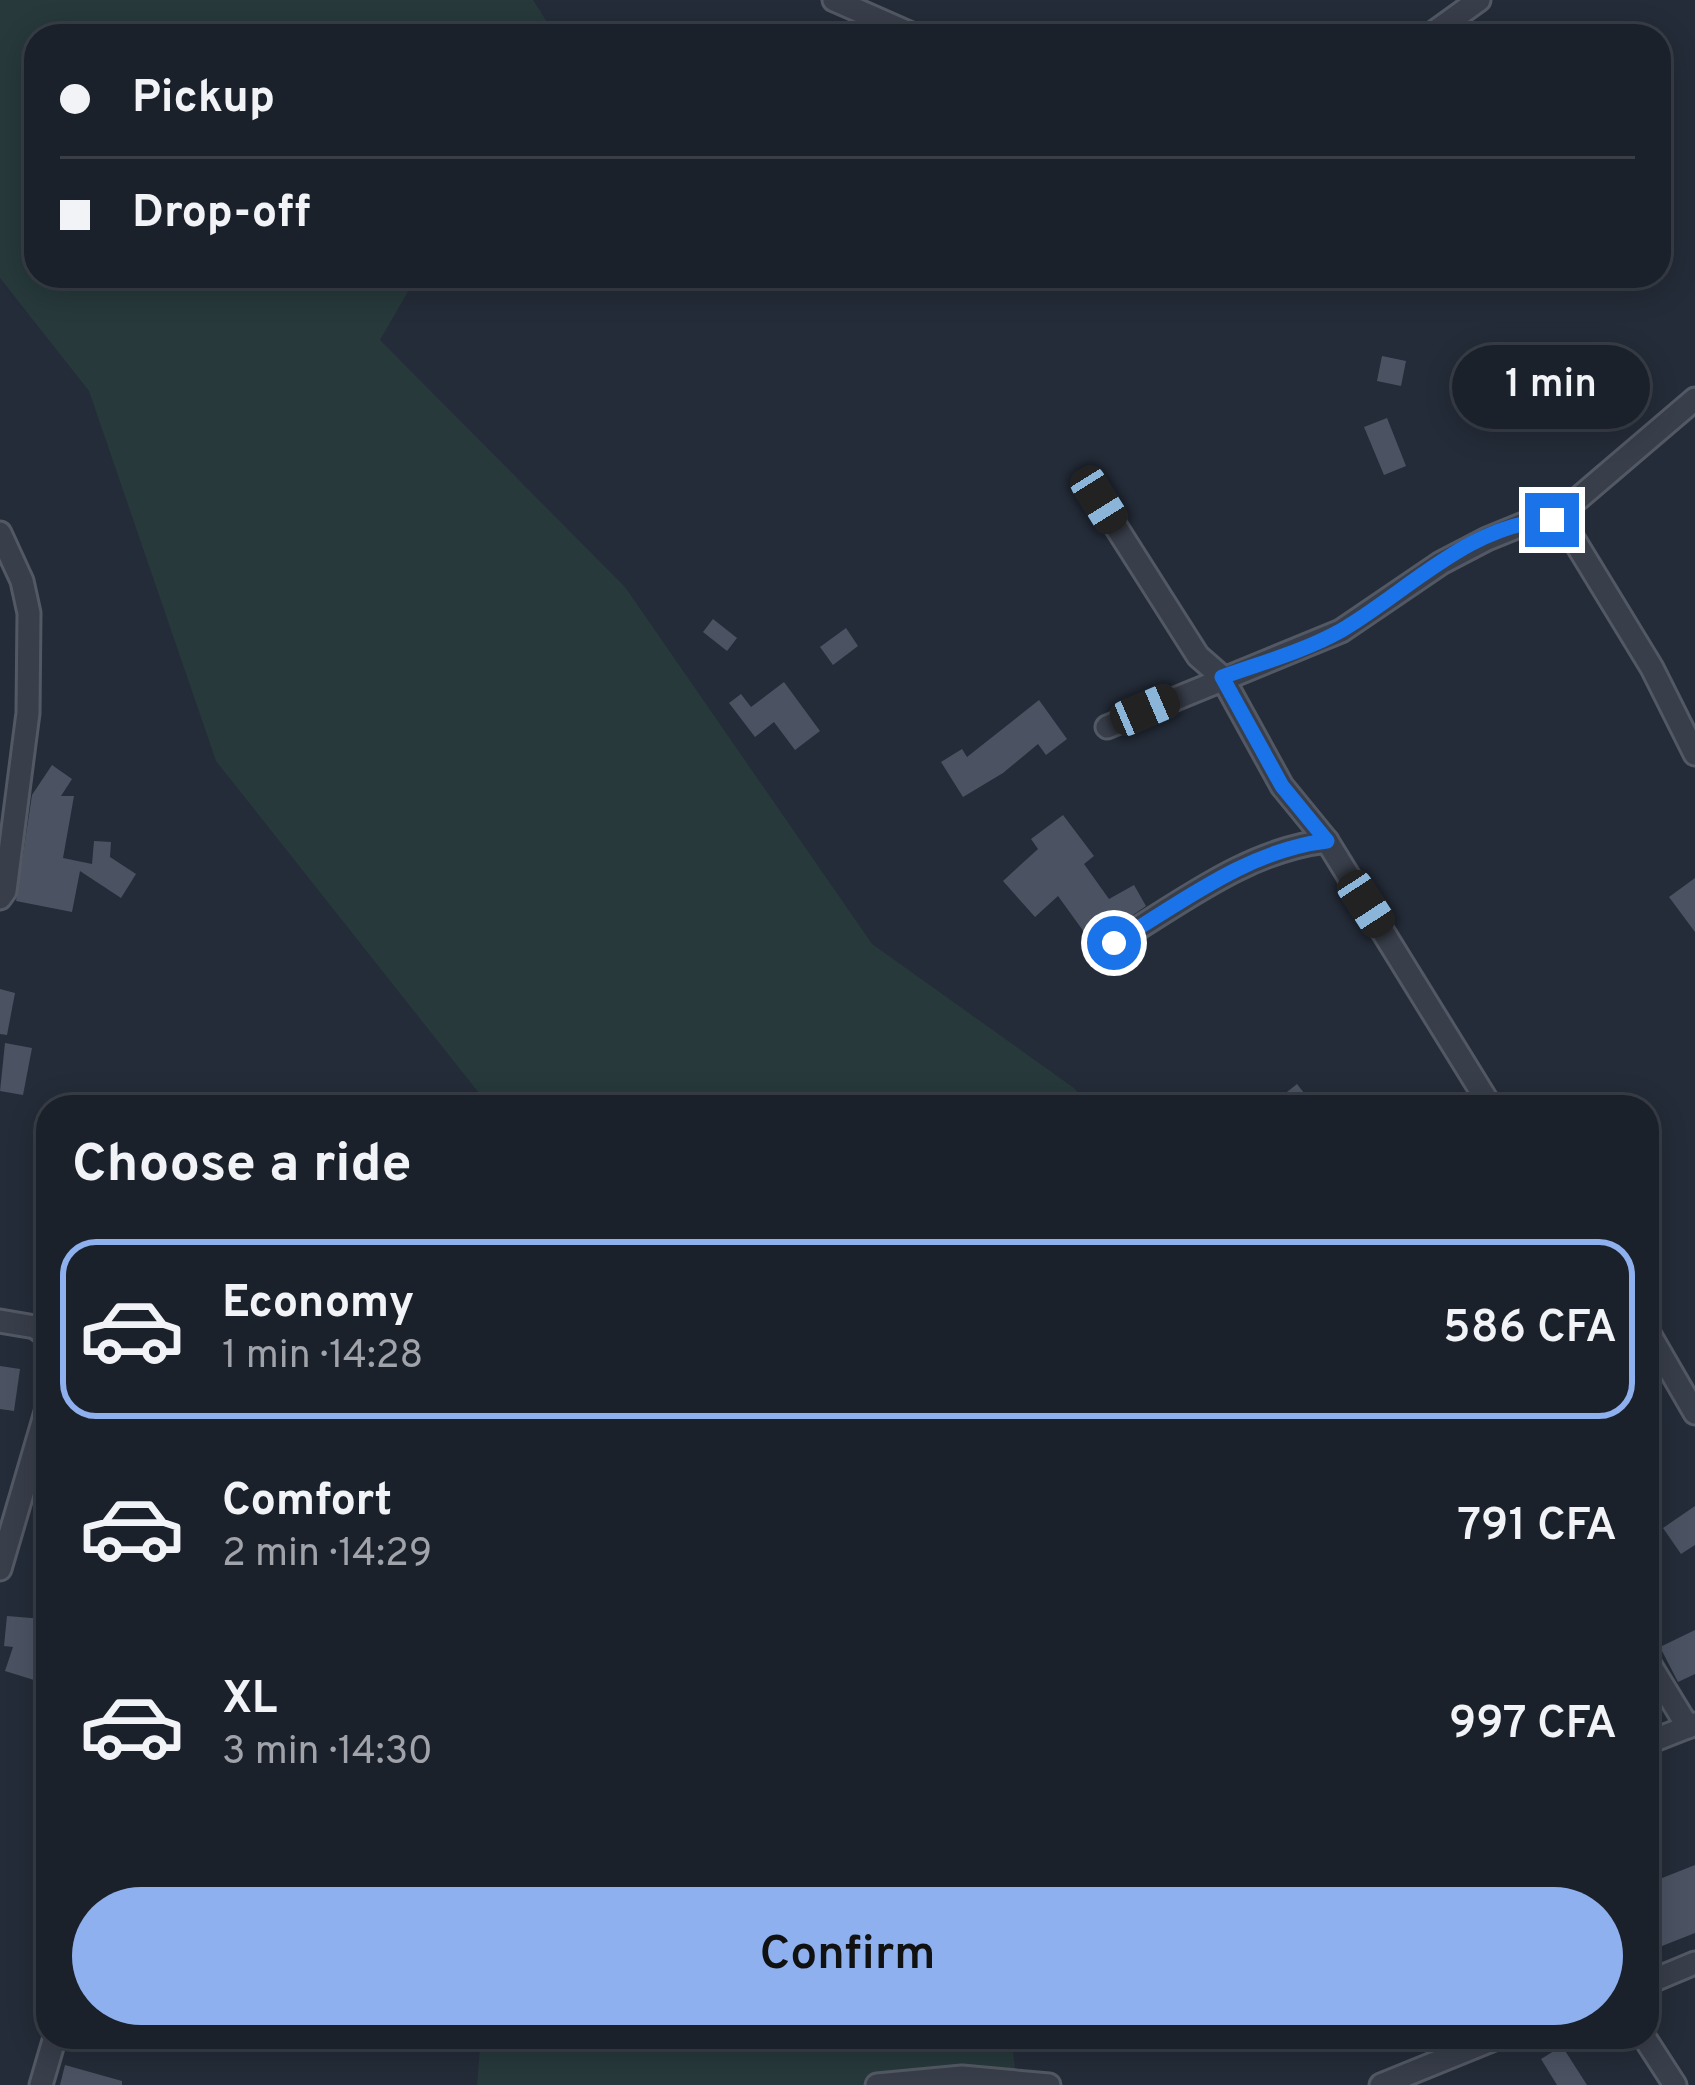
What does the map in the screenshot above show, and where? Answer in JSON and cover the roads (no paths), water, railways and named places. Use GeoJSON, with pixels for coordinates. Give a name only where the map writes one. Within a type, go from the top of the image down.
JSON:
{"type":"FeatureCollection","features":[{"type":"Feature","properties":{"kind":"street"},"geometry":{"type":"LineString","coordinates":[[834,0],[889,24]]}},
{"type":"Feature","properties":{"kind":"street"},"geometry":{"type":"LineString","coordinates":[[1446,24],[1479,0]]}},
{"type":"Feature","properties":{"kind":"street"},"geometry":{"type":"LineString","coordinates":[[1552,520],[1695,399]]}},
{"type":"Feature","properties":{"kind":"street"},"geometry":{"type":"LineString","coordinates":[[1099,500],[1198,656],[1222,677],[1282,786],[1327,841],[1484,1095]]}},
{"type":"Feature","properties":{"kind":"street"},"geometry":{"type":"LineString","coordinates":[[1107,727],[1341,631],[1441,562],[1532,520],[1552,520],[1570,535],[1652,668],[1695,754]]}},
{"type":"Feature","properties":{"kind":"street"},"geometry":{"type":"LineString","coordinates":[[0,533],[22,581],[29,613],[28,713],[17,810],[0,898]]}},
{"type":"Feature","properties":{"kind":"street"},"geometry":{"type":"LineString","coordinates":[[1114,943],[1252,862],[1295,845],[1327,841]]}},
{"type":"Feature","properties":{"kind":"street"},"geometry":{"type":"LineString","coordinates":[[0,1321],[36,1329]]}},
{"type":"Feature","properties":{"kind":"street"},"geometry":{"type":"LineString","coordinates":[[1659,1351],[1695,1413]]}},
{"type":"Feature","properties":{"kind":"street"},"geometry":{"type":"LineString","coordinates":[[0,1569],[36,1446]]}},
{"type":"Feature","properties":{"kind":"street"},"geometry":{"type":"LineString","coordinates":[[1659,1677],[1692,1725],[1659,1738]]}},
{"type":"Feature","properties":{"kind":"street"},"geometry":{"type":"LineString","coordinates":[[1659,1978],[1695,1963]]}},
{"type":"Feature","properties":{"kind":"street"},"geometry":{"type":"LineString","coordinates":[[41,2085],[52,2049]]}},
{"type":"Feature","properties":{"kind":"street"},"geometry":{"type":"LineString","coordinates":[[1381,2085],[1470,2049]]}},
{"type":"Feature","properties":{"kind":"street"},"geometry":{"type":"LineString","coordinates":[[1652,2049],[1675,2085]]}},
{"type":"Feature","properties":{"kind":"street"},"geometry":{"type":"LineString","coordinates":[[878,2085],[962,2077],[1049,2085]]}}]}
